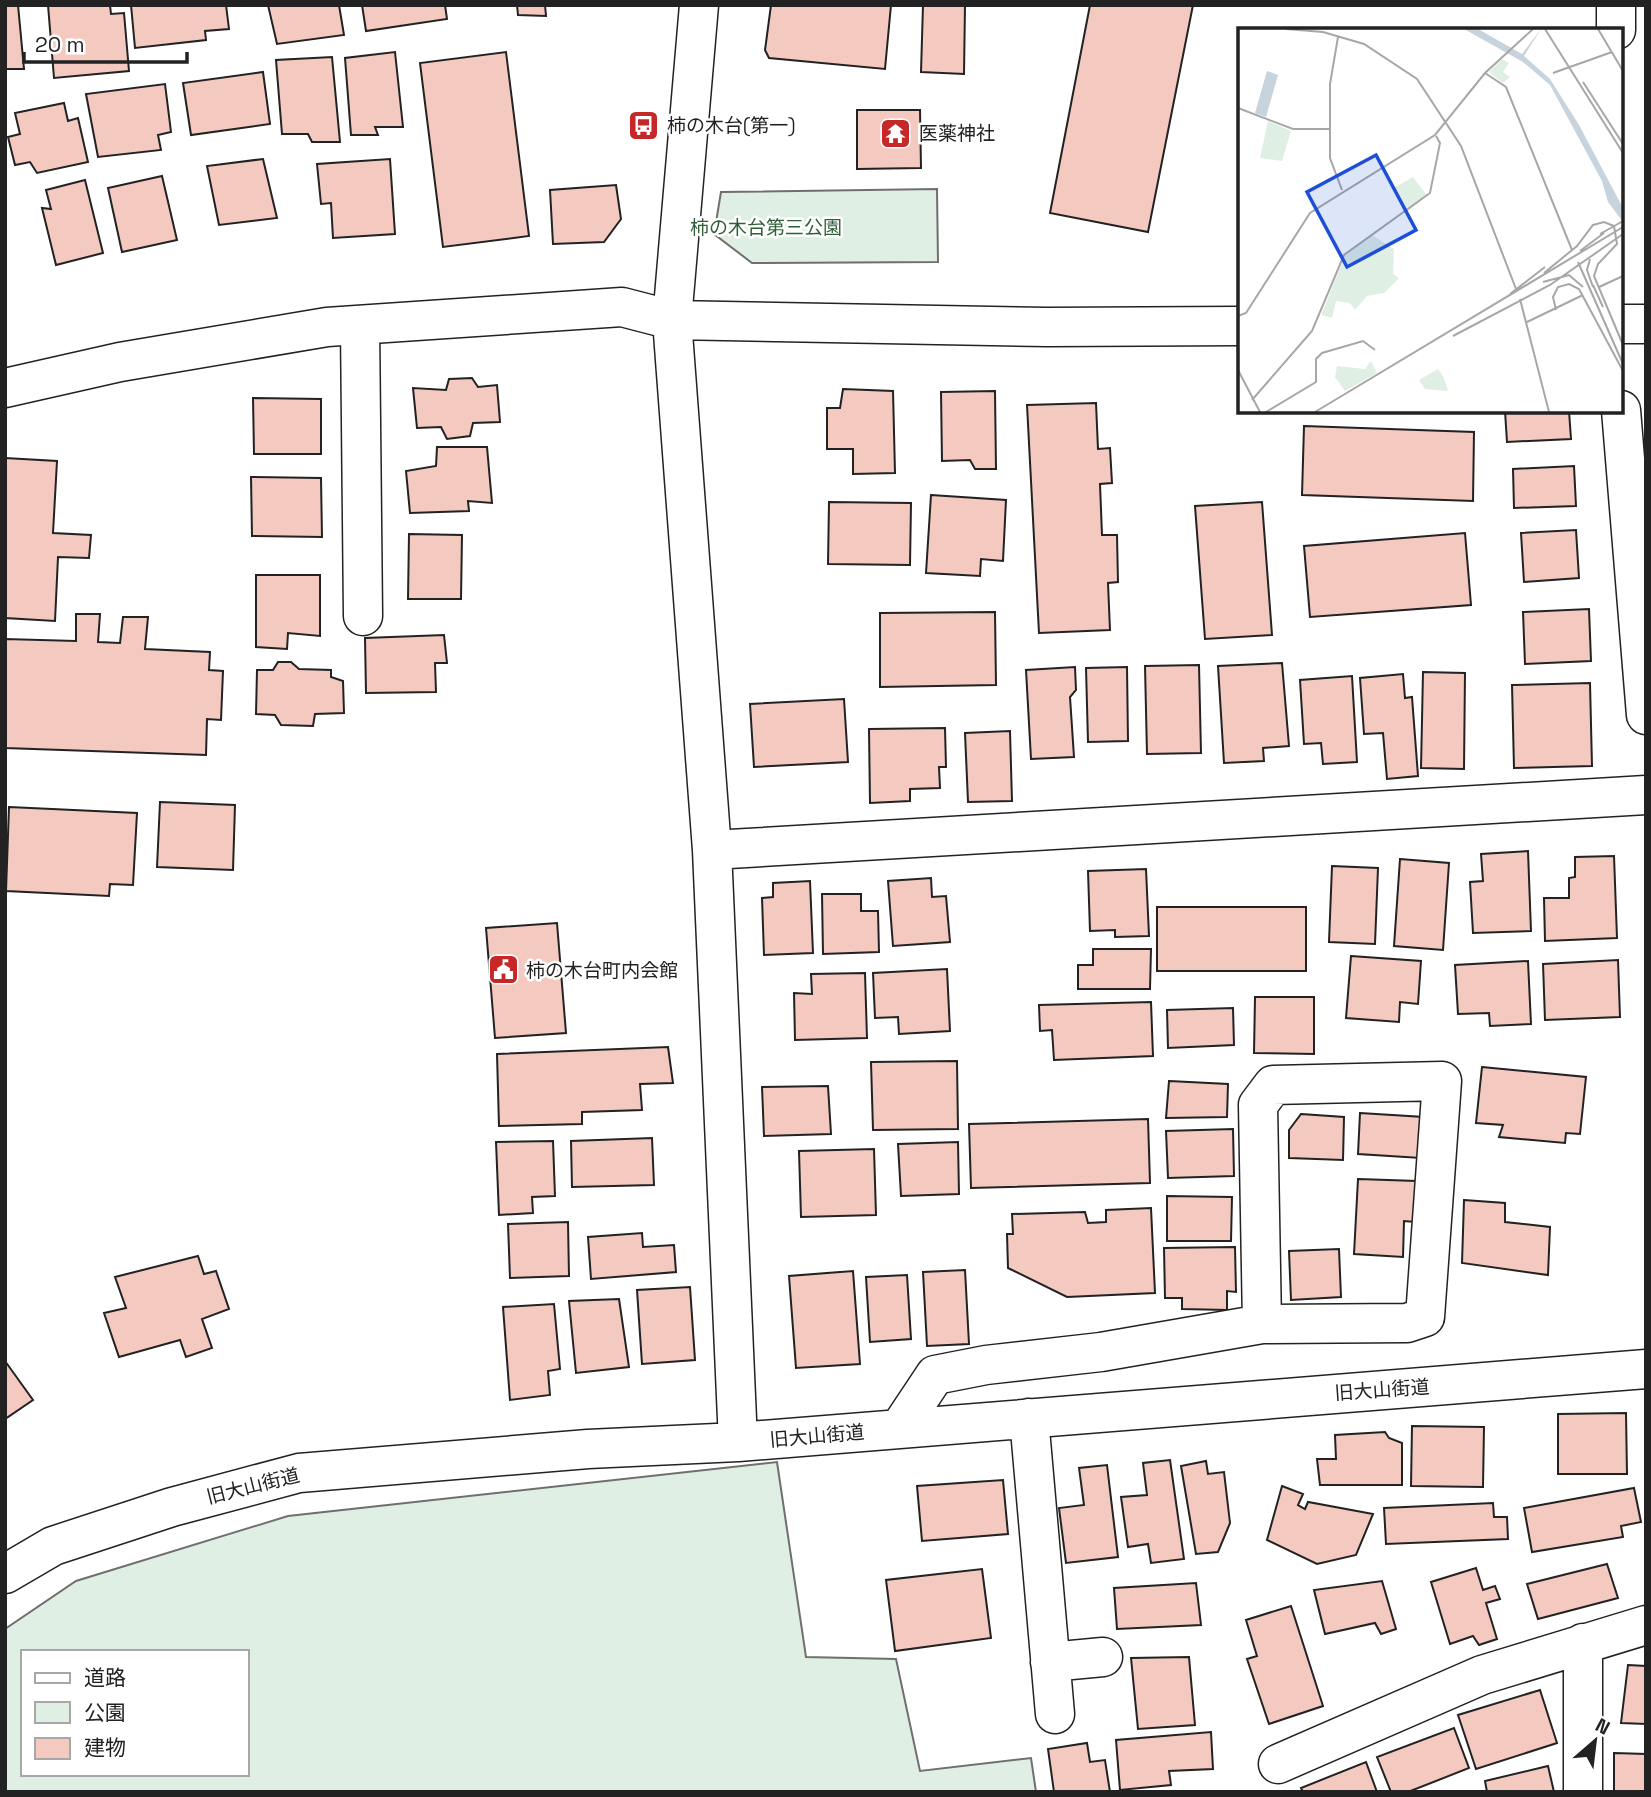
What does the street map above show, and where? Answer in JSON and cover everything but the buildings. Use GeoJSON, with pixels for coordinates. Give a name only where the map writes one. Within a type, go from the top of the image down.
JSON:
{"type":"FeatureCollection","features":[{"type":"Feature","properties":{"kind":"street"},"geometry":{"type":"LineString","coordinates":[[699,5],[672,320],[712,850],[738,1442]]}},
{"type":"Feature","properties":{"kind":"street"},"geometry":{"type":"LineString","coordinates":[[1616,5],[1616,28]]}},
{"type":"Feature","properties":{"kind":"street"},"geometry":{"type":"LineString","coordinates":[[5,388],[120,362],[327,327],[622,307],[672,320],[1047,327],[1238,326]]}},
{"type":"Feature","properties":{"kind":"street"},"geometry":{"type":"LineString","coordinates":[[1623,324],[1646,324]]}},
{"type":"Feature","properties":{"kind":"street"},"geometry":{"type":"LineString","coordinates":[[360,325],[363,616]]}},
{"type":"Feature","properties":{"kind":"street"},"geometry":{"type":"LineString","coordinates":[[1621,413],[1646,715]]}},
{"type":"Feature","properties":{"kind":"street"},"geometry":{"type":"LineString","coordinates":[[712,850],[1646,796]]}},
{"type":"Feature","properties":{"kind":"street"},"geometry":{"type":"LineString","coordinates":[[899,1429],[935,1375],[986,1365],[1101,1352],[1262,1324],[1406,1323],[1425,1317],[1442,1081],[1273,1085],[1265,1095],[1258,1105],[1262,1324]]}},
{"type":"Feature","properties":{"kind":"street","name":"旧大山街道"},"geometry":{"type":"LineString","coordinates":[[5,1574],[53,1546],[172,1507],[299,1473],[588,1449],[738,1442],[1646,1369]]}},
{"type":"Feature","properties":{"kind":"street"},"geometry":{"type":"LineString","coordinates":[[1029,1418],[1055,1714]]}},
{"type":"Feature","properties":{"kind":"street"},"geometry":{"type":"LineString","coordinates":[[1278,1764],[1482,1675],[1646,1625]]}},
{"type":"Feature","properties":{"kind":"street"},"geometry":{"type":"LineString","coordinates":[[1583,1643],[1583,1792]]}},
{"type":"Feature","properties":{"kind":"street"},"geometry":{"type":"LineString","coordinates":[[1050,1662],[1103,1657]]}},
{"type":"Feature","properties":{"kind":"green space","name":"柿の木台第三公園"},"geometry":{"type":"Polygon","coordinates":[[[937,189],[938,262],[752,263],[714,234],[721,192],[937,189]]]}},
{"type":"Feature","properties":{"kind":"green space"},"geometry":{"type":"Polygon","coordinates":[[[777,1462],[806,1657],[896,1659],[920,1771],[1031,1758],[1036,1792],[5,1792],[5,1629],[76,1581],[288,1516],[777,1462]]]}},
{"type":"Feature","properties":{"kind":"place","name":"柿の木台(第一)"},"geometry":{"type":"Point","coordinates":[644,125]}},
{"type":"Feature","properties":{"kind":"place","name":"医薬神社"},"geometry":{"type":"Point","coordinates":[896,133]}},
{"type":"Feature","properties":{"kind":"place","name":"柿の木台町内会館"},"geometry":{"type":"Point","coordinates":[503,970]}}]}
